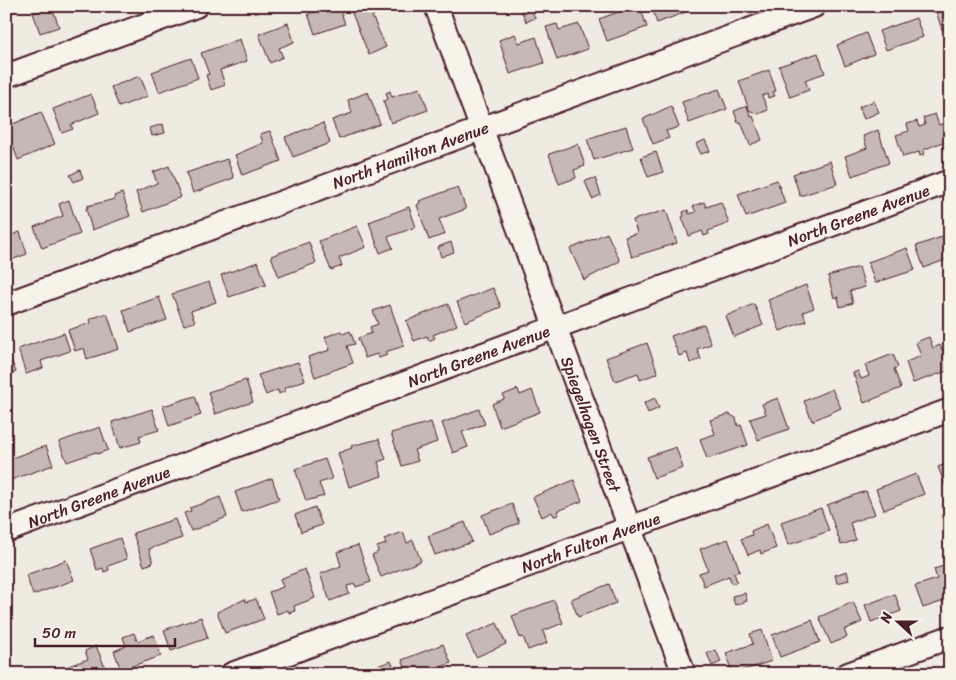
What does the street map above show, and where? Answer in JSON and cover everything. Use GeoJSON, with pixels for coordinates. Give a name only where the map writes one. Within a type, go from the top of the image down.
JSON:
{"type":"FeatureCollection","features":[{"type":"Feature","properties":{"kind":"street"},"geometry":{"type":"LineString","coordinates":[[6,76],[196,6]]}},
{"type":"Feature","properties":{"kind":"street","name":"Spiegelhagen Street"},"geometry":{"type":"LineString","coordinates":[[436,6],[684,674]]}},
{"type":"Feature","properties":{"kind":"street","name":"North Hamilton Avenue"},"geometry":{"type":"LineString","coordinates":[[6,304],[814,6]]}},
{"type":"Feature","properties":{"kind":"street","name":"North Greene Avenue"},"geometry":{"type":"LineString","coordinates":[[6,531],[950,181]]}},
{"type":"Feature","properties":{"kind":"street","name":"North Fulton Avenue"},"geometry":{"type":"LineString","coordinates":[[232,674],[950,410]]}},
{"type":"Feature","properties":{"kind":"street"},"geometry":{"type":"LineString","coordinates":[[848,674],[950,637]]}},
{"type":"Feature","properties":{"kind":"building"},"geometry":{"type":"Polygon","coordinates":[[[331,6],[339,6],[345,24],[315,34],[308,14],[331,6]]]}},
{"type":"Feature","properties":{"kind":"building"},"geometry":{"type":"Polygon","coordinates":[[[349,6],[391,6],[372,16],[386,47],[369,55],[349,6]]]}},
{"type":"Feature","properties":{"kind":"building"},"geometry":{"type":"Polygon","coordinates":[[[530,6],[535,18],[526,22],[520,7],[530,6]]]}},
{"type":"Feature","properties":{"kind":"building"},"geometry":{"type":"Polygon","coordinates":[[[635,6],[640,6],[647,27],[607,41],[599,19],[635,6]]]}},
{"type":"Feature","properties":{"kind":"building"},"geometry":{"type":"Polygon","coordinates":[[[651,6],[696,6],[696,8],[657,23],[651,6]]]}},
{"type":"Feature","properties":{"kind":"building"},"geometry":{"type":"Polygon","coordinates":[[[950,6],[950,27],[942,30],[935,8],[950,6]]]}},
{"type":"Feature","properties":{"kind":"building"},"geometry":{"type":"Polygon","coordinates":[[[52,7],[59,27],[40,33],[33,13],[52,7]]]}},
{"type":"Feature","properties":{"kind":"building"},"geometry":{"type":"Polygon","coordinates":[[[916,18],[923,37],[886,50],[879,31],[916,18]]]}},
{"type":"Feature","properties":{"kind":"building"},"geometry":{"type":"Polygon","coordinates":[[[288,23],[294,42],[279,48],[283,57],[270,63],[259,34],[288,23]]]}},
{"type":"Feature","properties":{"kind":"building"},"geometry":{"type":"Polygon","coordinates":[[[557,24],[559,30],[579,24],[588,49],[557,60],[546,27],[557,24]]]}},
{"type":"Feature","properties":{"kind":"building"},"geometry":{"type":"Polygon","coordinates":[[[866,33],[874,54],[845,66],[837,45],[866,33]]]}},
{"type":"Feature","properties":{"kind":"building"},"geometry":{"type":"Polygon","coordinates":[[[515,34],[519,43],[536,37],[544,63],[510,74],[499,40],[515,34]]]}},
{"type":"Feature","properties":{"kind":"building"},"geometry":{"type":"Polygon","coordinates":[[[240,39],[247,61],[220,70],[225,85],[211,90],[206,75],[209,74],[201,53],[240,39]]]}},
{"type":"Feature","properties":{"kind":"building"},"geometry":{"type":"Polygon","coordinates":[[[818,53],[825,73],[805,80],[809,90],[790,97],[779,66],[818,53]]]}},
{"type":"Feature","properties":{"kind":"building"},"geometry":{"type":"Polygon","coordinates":[[[191,58],[198,78],[159,92],[152,72],[191,58]]]}},
{"type":"Feature","properties":{"kind":"building"},"geometry":{"type":"Polygon","coordinates":[[[769,70],[776,91],[773,92],[775,96],[768,98],[767,94],[762,96],[768,110],[758,114],[749,110],[739,81],[769,70]]]}},
{"type":"Feature","properties":{"kind":"building"},"geometry":{"type":"Polygon","coordinates":[[[140,76],[148,96],[119,107],[111,87],[140,76]]]}},
{"type":"Feature","properties":{"kind":"building"},"geometry":{"type":"Polygon","coordinates":[[[420,88],[428,110],[391,123],[383,101],[388,99],[386,93],[390,91],[392,97],[420,88]]]}},
{"type":"Feature","properties":{"kind":"building"},"geometry":{"type":"Polygon","coordinates":[[[719,89],[727,109],[689,123],[682,102],[719,89]]]}},
{"type":"Feature","properties":{"kind":"building"},"geometry":{"type":"Polygon","coordinates":[[[368,92],[380,124],[339,139],[332,120],[352,113],[348,100],[368,92]]]}},
{"type":"Feature","properties":{"kind":"building"},"geometry":{"type":"Polygon","coordinates":[[[91,94],[99,113],[71,125],[73,129],[62,133],[53,109],[91,94]]]}},
{"type":"Feature","properties":{"kind":"building"},"geometry":{"type":"Polygon","coordinates":[[[874,101],[879,112],[864,119],[859,107],[874,101]]]}},
{"type":"Feature","properties":{"kind":"building"},"geometry":{"type":"Polygon","coordinates":[[[671,106],[679,127],[666,131],[669,138],[653,144],[643,119],[671,106]]]}},
{"type":"Feature","properties":{"kind":"building"},"geometry":{"type":"Polygon","coordinates":[[[747,106],[762,140],[750,145],[741,122],[738,123],[734,111],[747,106]]]}},
{"type":"Feature","properties":{"kind":"building"},"geometry":{"type":"Polygon","coordinates":[[[41,112],[55,144],[18,160],[6,127],[41,112]]]}},
{"type":"Feature","properties":{"kind":"building"},"geometry":{"type":"Polygon","coordinates":[[[935,114],[939,125],[945,123],[950,139],[923,150],[924,154],[920,156],[919,152],[903,157],[896,135],[909,131],[907,124],[917,121],[919,127],[925,125],[923,118],[935,114]]]}},
{"type":"Feature","properties":{"kind":"building"},"geometry":{"type":"Polygon","coordinates":[[[323,123],[330,143],[293,157],[285,137],[323,123]]]}},
{"type":"Feature","properties":{"kind":"building"},"geometry":{"type":"Polygon","coordinates":[[[163,124],[165,133],[152,136],[150,128],[163,124]]]}},
{"type":"Feature","properties":{"kind":"building"},"geometry":{"type":"Polygon","coordinates":[[[626,126],[633,148],[594,160],[587,139],[626,126]]]}},
{"type":"Feature","properties":{"kind":"building"},"geometry":{"type":"Polygon","coordinates":[[[878,130],[889,163],[852,176],[845,156],[867,148],[863,136],[878,130]]]}},
{"type":"Feature","properties":{"kind":"building"},"geometry":{"type":"Polygon","coordinates":[[[270,131],[281,161],[242,175],[235,155],[263,143],[260,134],[270,131]]]}},
{"type":"Feature","properties":{"kind":"building"},"geometry":{"type":"Polygon","coordinates":[[[705,140],[710,151],[701,154],[696,144],[705,140]]]}},
{"type":"Feature","properties":{"kind":"building"},"geometry":{"type":"Polygon","coordinates":[[[578,144],[585,166],[574,170],[576,178],[559,184],[549,154],[578,144]]]}},
{"type":"Feature","properties":{"kind":"building"},"geometry":{"type":"Polygon","coordinates":[[[656,152],[663,172],[648,177],[641,157],[656,152]]]}},
{"type":"Feature","properties":{"kind":"building"},"geometry":{"type":"Polygon","coordinates":[[[227,159],[234,178],[193,193],[186,173],[227,159]]]}},
{"type":"Feature","properties":{"kind":"building"},"geometry":{"type":"Polygon","coordinates":[[[830,161],[837,184],[800,196],[793,174],[830,161]]]}},
{"type":"Feature","properties":{"kind":"building"},"geometry":{"type":"Polygon","coordinates":[[[169,166],[181,197],[143,212],[136,192],[157,183],[153,172],[169,166]]]}},
{"type":"Feature","properties":{"kind":"building"},"geometry":{"type":"Polygon","coordinates":[[[80,170],[83,178],[74,182],[70,175],[80,170]]]}},
{"type":"Feature","properties":{"kind":"building"},"geometry":{"type":"Polygon","coordinates":[[[595,178],[601,195],[592,199],[585,181],[595,178]]]}},
{"type":"Feature","properties":{"kind":"building"},"geometry":{"type":"Polygon","coordinates":[[[777,180],[785,203],[746,217],[738,194],[777,180]]]}},
{"type":"Feature","properties":{"kind":"building"},"geometry":{"type":"Polygon","coordinates":[[[458,187],[466,209],[439,219],[445,234],[429,240],[417,205],[420,203],[419,201],[458,187]]]}},
{"type":"Feature","properties":{"kind":"building"},"geometry":{"type":"Polygon","coordinates":[[[122,193],[130,216],[92,230],[87,206],[115,199],[114,196],[122,193]]]}},
{"type":"Feature","properties":{"kind":"building"},"geometry":{"type":"Polygon","coordinates":[[[69,200],[80,234],[42,248],[34,227],[63,216],[59,204],[69,200]]]}},
{"type":"Feature","properties":{"kind":"building"},"geometry":{"type":"Polygon","coordinates":[[[704,202],[706,207],[721,202],[729,223],[708,231],[709,234],[704,236],[702,231],[689,236],[682,217],[684,216],[683,212],[688,210],[689,214],[696,212],[693,206],[704,202]]]}},
{"type":"Feature","properties":{"kind":"building"},"geometry":{"type":"Polygon","coordinates":[[[409,207],[416,227],[388,237],[393,248],[380,253],[369,222],[409,207]]]}},
{"type":"Feature","properties":{"kind":"building"},"geometry":{"type":"Polygon","coordinates":[[[666,210],[677,243],[632,257],[625,237],[637,233],[633,220],[666,210]]]}},
{"type":"Feature","properties":{"kind":"building"},"geometry":{"type":"Polygon","coordinates":[[[357,226],[366,247],[339,258],[342,266],[331,270],[319,241],[357,226]]]}},
{"type":"Feature","properties":{"kind":"building"},"geometry":{"type":"Polygon","coordinates":[[[20,232],[27,254],[6,262],[6,237],[20,232]]]}},
{"type":"Feature","properties":{"kind":"building"},"geometry":{"type":"Polygon","coordinates":[[[607,233],[620,261],[584,280],[570,249],[607,233]]]}},
{"type":"Feature","properties":{"kind":"building"},"geometry":{"type":"Polygon","coordinates":[[[950,234],[950,258],[924,268],[916,246],[950,234]]]}},
{"type":"Feature","properties":{"kind":"building"},"geometry":{"type":"Polygon","coordinates":[[[309,242],[316,263],[279,277],[271,256],[309,242]]]}},
{"type":"Feature","properties":{"kind":"building"},"geometry":{"type":"Polygon","coordinates":[[[451,242],[454,252],[441,257],[438,247],[451,242]]]}},
{"type":"Feature","properties":{"kind":"building"},"geometry":{"type":"Polygon","coordinates":[[[907,248],[915,270],[875,283],[868,262],[907,248]]]}},
{"type":"Feature","properties":{"kind":"building"},"geometry":{"type":"Polygon","coordinates":[[[258,262],[266,285],[229,297],[221,275],[258,262]]]}},
{"type":"Feature","properties":{"kind":"building"},"geometry":{"type":"Polygon","coordinates":[[[859,267],[865,287],[850,291],[853,303],[840,307],[838,297],[834,298],[828,276],[859,267]]]}},
{"type":"Feature","properties":{"kind":"building"},"geometry":{"type":"Polygon","coordinates":[[[209,282],[216,302],[191,311],[195,322],[184,325],[172,294],[209,282]]]}},
{"type":"Feature","properties":{"kind":"building"},"geometry":{"type":"Polygon","coordinates":[[[806,285],[814,308],[803,312],[806,321],[780,331],[768,300],[806,285]]]}},
{"type":"Feature","properties":{"kind":"building"},"geometry":{"type":"Polygon","coordinates":[[[493,288],[501,307],[465,322],[457,302],[493,288]]]}},
{"type":"Feature","properties":{"kind":"building"},"geometry":{"type":"Polygon","coordinates":[[[159,297],[167,320],[130,332],[123,310],[159,297]]]}},
{"type":"Feature","properties":{"kind":"building"},"geometry":{"type":"Polygon","coordinates":[[[448,304],[457,325],[433,335],[435,338],[429,341],[427,336],[414,341],[406,321],[448,304]]]}},
{"type":"Feature","properties":{"kind":"building"},"geometry":{"type":"Polygon","coordinates":[[[754,304],[763,325],[734,337],[726,316],[754,304]]]}},
{"type":"Feature","properties":{"kind":"building"},"geometry":{"type":"Polygon","coordinates":[[[390,305],[404,346],[385,352],[387,355],[379,358],[377,354],[365,358],[358,338],[372,333],[370,327],[378,324],[373,311],[390,305]]]}},
{"type":"Feature","properties":{"kind":"building"},"geometry":{"type":"Polygon","coordinates":[[[107,313],[119,349],[87,359],[84,348],[75,351],[68,330],[91,323],[90,319],[107,313]]]}},
{"type":"Feature","properties":{"kind":"building"},"geometry":{"type":"Polygon","coordinates":[[[704,324],[711,344],[697,349],[701,359],[690,363],[687,353],[679,356],[671,336],[704,324]]]}},
{"type":"Feature","properties":{"kind":"building"},"geometry":{"type":"Polygon","coordinates":[[[341,331],[343,334],[350,331],[355,344],[347,346],[353,363],[315,377],[308,357],[330,350],[325,337],[341,331]]]}},
{"type":"Feature","properties":{"kind":"building"},"geometry":{"type":"Polygon","coordinates":[[[64,333],[70,351],[41,361],[43,368],[26,374],[18,349],[64,333]]]}},
{"type":"Feature","properties":{"kind":"building"},"geometry":{"type":"Polygon","coordinates":[[[929,337],[933,348],[940,345],[942,350],[947,348],[950,356],[950,370],[913,383],[906,362],[921,356],[916,342],[929,337]]]}},
{"type":"Feature","properties":{"kind":"building"},"geometry":{"type":"Polygon","coordinates":[[[647,343],[658,373],[640,380],[638,373],[615,381],[606,358],[647,343]]]}},
{"type":"Feature","properties":{"kind":"building"},"geometry":{"type":"Polygon","coordinates":[[[6,353],[8,353],[16,372],[6,376],[6,353]]]}},
{"type":"Feature","properties":{"kind":"building"},"geometry":{"type":"Polygon","coordinates":[[[893,354],[898,367],[894,369],[901,388],[864,403],[853,373],[858,371],[861,379],[869,376],[865,365],[893,354]]]}},
{"type":"Feature","properties":{"kind":"building"},"geometry":{"type":"Polygon","coordinates":[[[298,362],[305,380],[284,388],[285,391],[279,394],[278,390],[266,395],[258,375],[298,362]]]}},
{"type":"Feature","properties":{"kind":"building"},"geometry":{"type":"Polygon","coordinates":[[[246,380],[253,402],[215,414],[208,392],[246,380]]]}},
{"type":"Feature","properties":{"kind":"building"},"geometry":{"type":"Polygon","coordinates":[[[518,389],[520,395],[532,390],[540,412],[500,427],[492,404],[504,399],[503,395],[518,389]]]}},
{"type":"Feature","properties":{"kind":"building"},"geometry":{"type":"Polygon","coordinates":[[[832,389],[841,408],[812,421],[804,401],[832,389]]]}},
{"type":"Feature","properties":{"kind":"building"},"geometry":{"type":"Polygon","coordinates":[[[195,396],[201,415],[169,426],[163,406],[195,396]]]}},
{"type":"Feature","properties":{"kind":"building"},"geometry":{"type":"Polygon","coordinates":[[[655,398],[659,408],[648,413],[644,403],[655,398]]]}},
{"type":"Feature","properties":{"kind":"building"},"geometry":{"type":"Polygon","coordinates":[[[778,398],[789,429],[758,440],[750,419],[766,414],[762,404],[778,398]]]}},
{"type":"Feature","properties":{"kind":"building"},"geometry":{"type":"Polygon","coordinates":[[[152,409],[159,430],[139,436],[141,442],[120,448],[112,422],[152,409]]]}},
{"type":"Feature","properties":{"kind":"building"},"geometry":{"type":"Polygon","coordinates":[[[479,409],[485,424],[462,432],[468,447],[453,453],[442,423],[479,409]]]}},
{"type":"Feature","properties":{"kind":"building"},"geometry":{"type":"Polygon","coordinates":[[[729,414],[736,418],[738,426],[741,425],[748,445],[707,459],[700,439],[715,434],[710,420],[729,414]]]}},
{"type":"Feature","properties":{"kind":"building"},"geometry":{"type":"Polygon","coordinates":[[[431,422],[437,442],[414,450],[418,461],[402,466],[391,433],[431,422]]]}},
{"type":"Feature","properties":{"kind":"building"},"geometry":{"type":"Polygon","coordinates":[[[100,427],[108,450],[67,462],[59,442],[100,427]]]}},
{"type":"Feature","properties":{"kind":"building"},"geometry":{"type":"Polygon","coordinates":[[[379,439],[386,459],[378,462],[382,476],[349,487],[338,453],[352,448],[351,446],[379,439]]]}},
{"type":"Feature","properties":{"kind":"building"},"geometry":{"type":"Polygon","coordinates":[[[46,446],[53,465],[11,480],[6,460],[46,446]]]}},
{"type":"Feature","properties":{"kind":"building"},"geometry":{"type":"Polygon","coordinates":[[[676,447],[683,468],[654,478],[647,457],[676,447]]]}},
{"type":"Feature","properties":{"kind":"building"},"geometry":{"type":"Polygon","coordinates":[[[325,459],[332,479],[319,483],[324,496],[306,501],[295,469],[325,459]]]}},
{"type":"Feature","properties":{"kind":"building"},"geometry":{"type":"Polygon","coordinates":[[[950,462],[950,485],[946,487],[938,467],[950,462]]]}},
{"type":"Feature","properties":{"kind":"building"},"geometry":{"type":"Polygon","coordinates":[[[916,474],[924,494],[884,510],[876,489],[916,474]]]}},
{"type":"Feature","properties":{"kind":"building"},"geometry":{"type":"Polygon","coordinates":[[[272,478],[279,499],[242,512],[235,492],[272,478]]]}},
{"type":"Feature","properties":{"kind":"building"},"geometry":{"type":"Polygon","coordinates":[[[574,480],[582,501],[557,511],[559,515],[554,516],[552,512],[542,517],[533,497],[574,480]]]}},
{"type":"Feature","properties":{"kind":"building"},"geometry":{"type":"Polygon","coordinates":[[[866,491],[875,514],[850,523],[856,540],[841,545],[827,505],[866,491]]]}},
{"type":"Feature","properties":{"kind":"building"},"geometry":{"type":"Polygon","coordinates":[[[220,497],[227,517],[191,531],[184,513],[191,511],[190,508],[220,497]]]}},
{"type":"Feature","properties":{"kind":"building"},"geometry":{"type":"Polygon","coordinates":[[[512,504],[519,523],[489,534],[482,515],[512,504]]]}},
{"type":"Feature","properties":{"kind":"building"},"geometry":{"type":"Polygon","coordinates":[[[315,507],[322,525],[301,532],[295,515],[315,507]]]}},
{"type":"Feature","properties":{"kind":"building"},"geometry":{"type":"Polygon","coordinates":[[[821,508],[829,531],[788,545],[781,522],[821,508]]]}},
{"type":"Feature","properties":{"kind":"building"},"geometry":{"type":"Polygon","coordinates":[[[175,519],[182,538],[149,549],[153,563],[144,566],[133,533],[175,519]]]}},
{"type":"Feature","properties":{"kind":"building"},"geometry":{"type":"Polygon","coordinates":[[[465,522],[472,542],[435,555],[428,536],[465,522]]]}},
{"type":"Feature","properties":{"kind":"building"},"geometry":{"type":"Polygon","coordinates":[[[767,524],[776,548],[761,554],[760,550],[748,555],[741,539],[752,535],[751,531],[767,524]]]}},
{"type":"Feature","properties":{"kind":"building"},"geometry":{"type":"Polygon","coordinates":[[[403,532],[407,543],[413,540],[421,561],[381,577],[372,555],[378,552],[377,547],[386,544],[384,539],[403,532]]]}},
{"type":"Feature","properties":{"kind":"building"},"geometry":{"type":"Polygon","coordinates":[[[120,538],[127,559],[108,566],[109,570],[104,572],[103,568],[97,570],[90,549],[120,538]]]}},
{"type":"Feature","properties":{"kind":"building"},"geometry":{"type":"Polygon","coordinates":[[[728,539],[740,571],[734,573],[737,581],[732,584],[729,576],[704,586],[699,573],[708,570],[700,549],[728,539]]]}},
{"type":"Feature","properties":{"kind":"building"},"geometry":{"type":"Polygon","coordinates":[[[358,545],[371,582],[356,587],[355,584],[347,586],[349,594],[330,601],[320,574],[341,566],[337,552],[358,545]]]}},
{"type":"Feature","properties":{"kind":"building"},"geometry":{"type":"Polygon","coordinates":[[[66,560],[74,580],[33,595],[26,575],[66,560]]]}},
{"type":"Feature","properties":{"kind":"building"},"geometry":{"type":"Polygon","coordinates":[[[949,564],[950,599],[923,608],[915,586],[937,579],[934,569],[949,564]]]}},
{"type":"Feature","properties":{"kind":"building"},"geometry":{"type":"Polygon","coordinates":[[[305,569],[315,598],[294,606],[295,611],[289,613],[288,610],[277,614],[269,592],[283,587],[280,579],[305,569]]]}},
{"type":"Feature","properties":{"kind":"building"},"geometry":{"type":"Polygon","coordinates":[[[847,571],[849,580],[837,583],[835,575],[847,571]]]}},
{"type":"Feature","properties":{"kind":"building"},"geometry":{"type":"Polygon","coordinates":[[[609,584],[616,603],[578,617],[571,599],[609,584]]]}},
{"type":"Feature","properties":{"kind":"building"},"geometry":{"type":"Polygon","coordinates":[[[745,593],[747,601],[735,605],[732,596],[745,593]]]}},
{"type":"Feature","properties":{"kind":"building"},"geometry":{"type":"Polygon","coordinates":[[[895,594],[901,611],[871,622],[865,605],[895,594]]]}},
{"type":"Feature","properties":{"kind":"building"},"geometry":{"type":"Polygon","coordinates":[[[245,599],[246,602],[256,599],[264,619],[225,633],[217,612],[245,599]]]}},
{"type":"Feature","properties":{"kind":"building"},"geometry":{"type":"Polygon","coordinates":[[[554,600],[563,623],[543,631],[547,643],[528,650],[523,637],[520,638],[512,616],[554,600]]]}},
{"type":"Feature","properties":{"kind":"building"},"geometry":{"type":"Polygon","coordinates":[[[853,602],[862,622],[844,630],[847,637],[831,644],[819,617],[853,602]]]}},
{"type":"Feature","properties":{"kind":"building"},"geometry":{"type":"Polygon","coordinates":[[[201,617],[208,638],[171,651],[164,630],[201,617]]]}},
{"type":"Feature","properties":{"kind":"building"},"geometry":{"type":"Polygon","coordinates":[[[812,620],[820,642],[780,657],[772,635],[812,620]]]}},
{"type":"Feature","properties":{"kind":"building"},"geometry":{"type":"Polygon","coordinates":[[[497,623],[506,644],[476,657],[466,636],[497,623]]]}},
{"type":"Feature","properties":{"kind":"building"},"geometry":{"type":"Polygon","coordinates":[[[762,630],[772,661],[732,674],[726,653],[753,644],[750,634],[762,630]]]}},
{"type":"Feature","properties":{"kind":"building"},"geometry":{"type":"Polygon","coordinates":[[[134,633],[137,641],[154,635],[161,656],[121,670],[114,651],[126,646],[123,637],[134,633]]]}},
{"type":"Feature","properties":{"kind":"building"},"geometry":{"type":"Polygon","coordinates":[[[443,644],[451,663],[424,674],[408,674],[402,660],[443,644]]]}},
{"type":"Feature","properties":{"kind":"building"},"geometry":{"type":"Polygon","coordinates":[[[96,646],[107,672],[61,674],[60,669],[88,659],[85,651],[96,646]]]}},
{"type":"Feature","properties":{"kind":"building"},"geometry":{"type":"Polygon","coordinates":[[[716,650],[721,662],[712,666],[707,653],[716,650]]]}},
{"type":"Feature","properties":{"kind":"building"},"geometry":{"type":"Polygon","coordinates":[[[391,661],[396,674],[354,674],[391,661]]]}}]}
